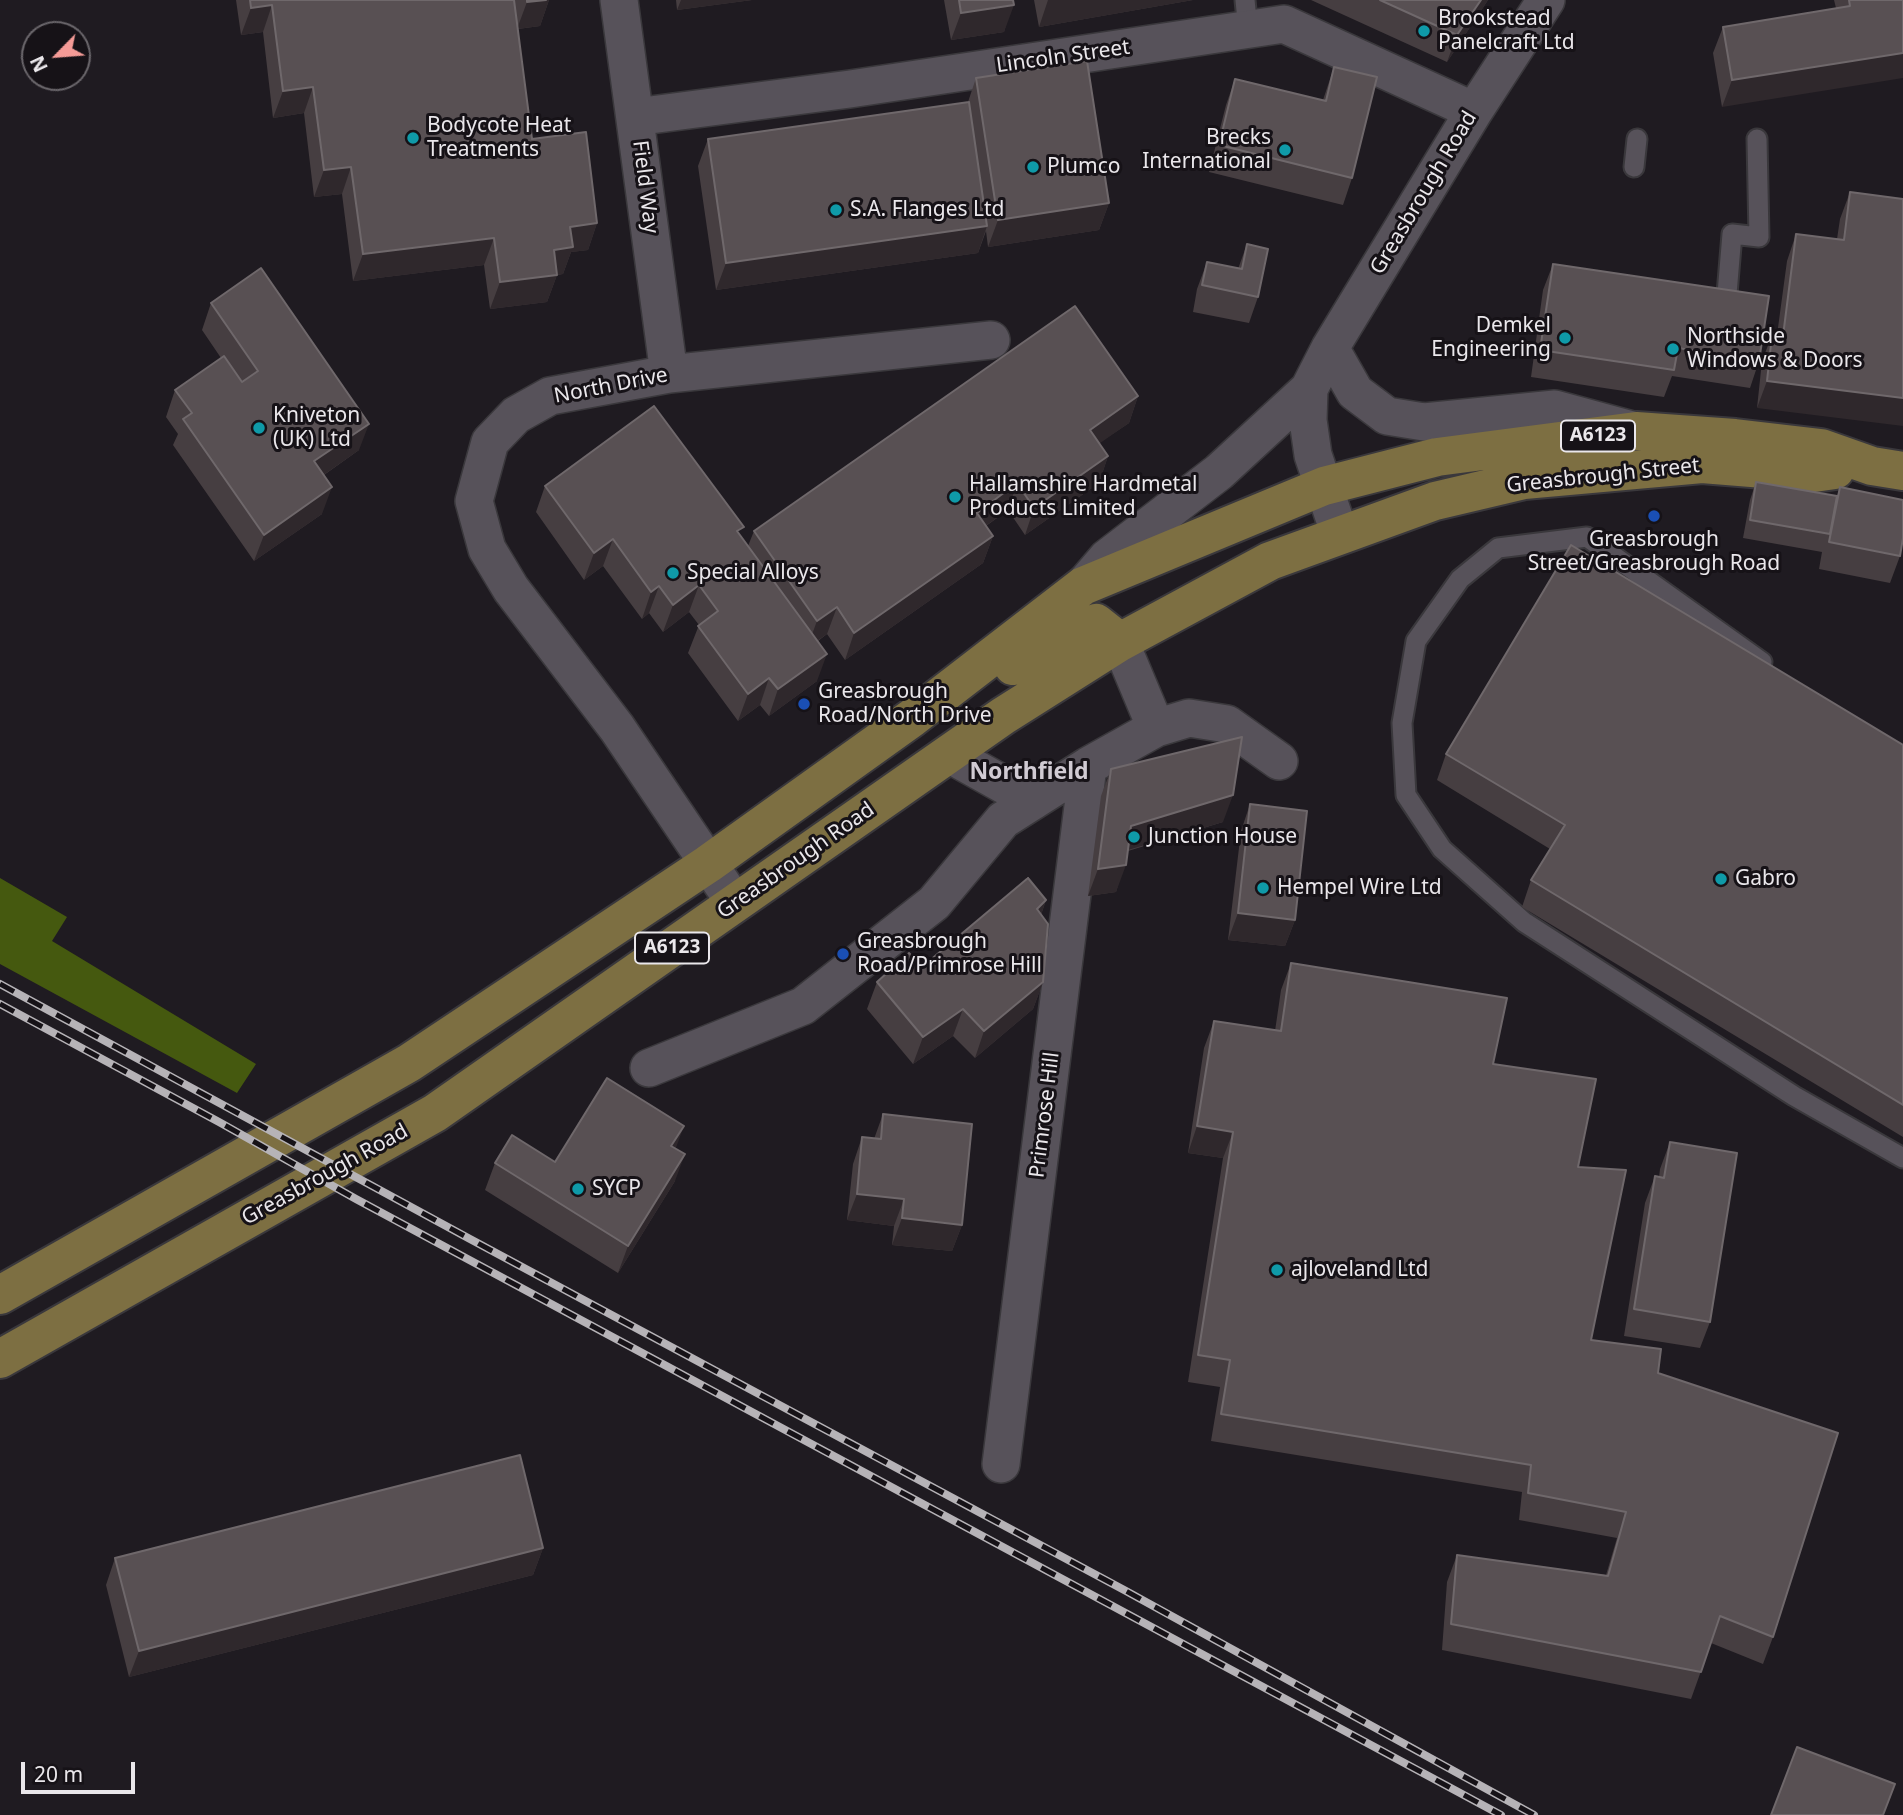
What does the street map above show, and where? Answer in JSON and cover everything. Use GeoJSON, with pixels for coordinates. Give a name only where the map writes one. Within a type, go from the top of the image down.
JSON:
{"type":"FeatureCollection","features":[{"type":"Feature","properties":{"kind":"main road","name":"Greasbrough Street"},"geometry":{"type":"LineString","coordinates":[[1324,486],[1437,457],[1636,431],[1821,448],[1887,469]]}},
{"type":"Feature","properties":{"kind":"main road","name":"Greasbrough Street"},"geometry":{"type":"LineString","coordinates":[[1340,534],[1435,501],[1524,480],[1702,464],[1814,473],[1887,469]]}},
{"type":"Feature","properties":{"kind":"main road","name":"A6123"},"geometry":{"type":"LineString","coordinates":[[1324,486],[1360,503],[1446,480],[1493,487]]}},
{"type":"Feature","properties":{"kind":"main road","name":"Greasbrough Road"},"geometry":{"type":"LineString","coordinates":[[0,1295],[409,1063],[708,864],[912,719],[1083,586],[1324,486]]}},
{"type":"Feature","properties":{"kind":"main road","name":"Greasbrough Road"},"geometry":{"type":"LineString","coordinates":[[0,1359],[435,1113],[1003,716],[1120,642],[1270,562],[1340,534]]}},
{"type":"Feature","properties":{"kind":"main road","name":"A6123"},"geometry":{"type":"LineString","coordinates":[[912,719],[956,701],[1052,642],[1096,623],[1120,642]]}},
{"type":"Feature","properties":{"kind":"street","name":"Field Way"},"geometry":{"type":"LineString","coordinates":[[620,0],[669,374]]}},
{"type":"Feature","properties":{"kind":"street","name":"Greasbrough Road"},"geometry":{"type":"LineString","coordinates":[[1083,586],[1107,558],[1219,472],[1309,389],[1330,348],[1474,111],[1546,0]]}},
{"type":"Feature","properties":{"kind":"street","name":"Lincoln Street"},"geometry":{"type":"LineString","coordinates":[[635,117],[863,87],[1247,15],[1284,24],[1474,111]]}},
{"type":"Feature","properties":{"kind":"street","name":"North Drive"},"geometry":{"type":"LineString","coordinates":[[735,903],[618,728],[511,589],[487,549],[474,500],[490,442],[516,415],[550,396],[669,374],[991,340]]}},
{"type":"Feature","properties":{"kind":"street","name":"Greasbrough Street"},"geometry":{"type":"LineString","coordinates":[[1330,348],[1354,392],[1387,416],[1423,422],[1555,409],[1636,431]]}},
{"type":"Feature","properties":{"kind":"street","name":"Greasbrough Road"},"geometry":{"type":"LineString","coordinates":[[1309,389],[1308,420],[1314,455],[1340,534]]}},
{"type":"Feature","properties":{"kind":"street"},"geometry":{"type":"LineString","coordinates":[[1120,642],[1156,729]]}},
{"type":"Feature","properties":{"kind":"street"},"geometry":{"type":"LineString","coordinates":[[649,1068],[803,1006],[934,903],[1003,820],[1088,766],[1156,729],[1189,718],[1227,724],[1279,761]]}},
{"type":"Feature","properties":{"kind":"street"},"geometry":{"type":"LineString","coordinates":[[949,754],[1033,801]]}},
{"type":"Feature","properties":{"kind":"street","name":"Primrose Hill"},"geometry":{"type":"LineString","coordinates":[[1001,1464],[1088,766]]}},
{"type":"Feature","properties":{"kind":"lane"},"geometry":{"type":"LineString","coordinates":[[1634,167],[1637,139]]}},
{"type":"Feature","properties":{"kind":"lane"},"geometry":{"type":"LineString","coordinates":[[1726,306],[1732,234],[1759,237],[1757,139]]}},
{"type":"Feature","properties":{"kind":"lane"},"geometry":{"type":"LineString","coordinates":[[1779,674],[1587,537],[1498,548],[1460,579],[1416,641],[1402,723],[1406,795],[1442,849],[1524,922],[1794,1096],[1903,1158]]}},
{"type":"Feature","properties":{"kind":"green space"},"geometry":{"type":"Polygon","coordinates":[[[0,878],[67,917],[52,941],[256,1064],[237,1093],[0,964],[0,878]]]}},
{"type":"Feature","properties":{"kind":"building","name":"Bodycote Heat Treatments"},"geometry":{"type":"Polygon","coordinates":[[[250,0],[514,0],[532,139],[586,132],[597,223],[570,227],[573,247],[554,250],[557,275],[500,282],[494,238],[363,254],[351,167],[324,170],[313,87],[283,91],[272,5],[251,8],[250,0]]]}},
{"type":"Feature","properties":{"kind":"building"},"geometry":{"type":"Polygon","coordinates":[[[959,0],[1013,0],[1014,5],[961,13],[959,0]]]}},
{"type":"Feature","properties":{"kind":"building"},"geometry":{"type":"Polygon","coordinates":[[[1380,0],[1481,0],[1457,35],[1380,0]]]}},
{"type":"Feature","properties":{"kind":"building"},"geometry":{"type":"Polygon","coordinates":[[[1849,0],[1903,0],[1903,53],[1732,80],[1723,27],[1850,6],[1849,0]]]}},
{"type":"Feature","properties":{"kind":"building","name":"Plumco"},"geometry":{"type":"Polygon","coordinates":[[[1087,61],[1109,203],[998,220],[976,78],[1087,61]]]}},
{"type":"Feature","properties":{"kind":"building","name":"Brecks International"},"geometry":{"type":"Polygon","coordinates":[[[1334,67],[1377,77],[1352,178],[1219,145],[1235,79],[1326,101],[1334,67]]]}},
{"type":"Feature","properties":{"kind":"building"},"geometry":{"type":"Polygon","coordinates":[[[969,102],[987,226],[726,263],[708,139],[969,102]]]}},
{"type":"Feature","properties":{"kind":"building"},"geometry":{"type":"Polygon","coordinates":[[[1850,192],[1903,199],[1903,398],[1767,381],[1772,335],[1783,336],[1796,234],[1844,240],[1850,192]]]}},
{"type":"Feature","properties":{"kind":"building"},"geometry":{"type":"Polygon","coordinates":[[[1247,244],[1268,249],[1258,297],[1202,285],[1207,262],[1242,269],[1247,244]]]}},
{"type":"Feature","properties":{"kind":"building"},"geometry":{"type":"Polygon","coordinates":[[[1553,264],[1769,296],[1759,361],[1678,348],[1674,370],[1540,350],[1553,264]]]}},
{"type":"Feature","properties":{"kind":"building","name":"Kniveton (UK) Ltd"},"geometry":{"type":"Polygon","coordinates":[[[261,268],[369,424],[314,461],[332,487],[264,535],[183,419],[192,413],[175,390],[224,356],[242,382],[258,371],[211,303],[261,268]]]}},
{"type":"Feature","properties":{"kind":"building","name":"Hallamshire Hardmetal Products Limited"},"geometry":{"type":"Polygon","coordinates":[[[1075,306],[1138,396],[1090,430],[1108,456],[1034,508],[1017,483],[977,513],[993,536],[854,633],[837,607],[817,621],[754,531],[1075,306]]]}},
{"type":"Feature","properties":{"kind":"building","name":"Special Alloys"},"geometry":{"type":"Polygon","coordinates":[[[654,406],[744,527],[737,531],[827,654],[778,689],[769,678],[748,694],[698,626],[718,611],[699,585],[673,605],[659,586],[651,592],[613,539],[594,553],[545,486],[654,406]]]}},
{"type":"Feature","properties":{"kind":"building"},"geometry":{"type":"Polygon","coordinates":[[[1756,482],[1837,496],[1830,534],[1750,520],[1756,482]]]}},
{"type":"Feature","properties":{"kind":"building"},"geometry":{"type":"Polygon","coordinates":[[[1840,487],[1903,500],[1900,556],[1829,542],[1840,487]]]}},
{"type":"Feature","properties":{"kind":"building","name":"Gabro"},"geometry":{"type":"Polygon","coordinates":[[[1571,545],[1903,745],[1903,1105],[1531,880],[1565,825],[1446,754],[1571,545]]]}},
{"type":"Feature","properties":{"kind":"building","name":"Junction House"},"geometry":{"type":"Polygon","coordinates":[[[1242,737],[1233,795],[1131,826],[1126,865],[1098,869],[1111,769],[1242,737]]]}},
{"type":"Feature","properties":{"kind":"building","name":"Hempel Wire Ltd"},"geometry":{"type":"Polygon","coordinates":[[[1250,804],[1307,811],[1295,920],[1238,913],[1250,804]]]}},
{"type":"Feature","properties":{"kind":"building"},"geometry":{"type":"Polygon","coordinates":[[[1028,878],[1046,900],[1037,909],[1048,924],[1043,982],[984,1031],[963,1009],[923,1037],[877,982],[909,953],[922,967],[1028,878]]]}},
{"type":"Feature","properties":{"kind":"building"},"geometry":{"type":"Polygon","coordinates":[[[1291,963],[1507,998],[1493,1064],[1596,1079],[1578,1167],[1626,1170],[1591,1340],[1661,1349],[1658,1373],[1838,1433],[1773,1637],[1720,1616],[1701,1672],[1451,1624],[1457,1555],[1608,1576],[1626,1512],[1528,1493],[1531,1465],[1221,1414],[1230,1360],[1198,1355],[1233,1132],[1197,1126],[1214,1021],[1281,1031],[1291,963]]]}},
{"type":"Feature","properties":{"kind":"building","name":"SYCP"},"geometry":{"type":"Polygon","coordinates":[[[607,1078],[684,1126],[671,1146],[685,1154],[628,1246],[495,1163],[512,1135],[555,1162],[607,1078]]]}},
{"type":"Feature","properties":{"kind":"building"},"geometry":{"type":"Polygon","coordinates":[[[883,1114],[972,1124],[962,1225],[902,1218],[904,1199],[857,1194],[862,1137],[881,1139],[883,1114]]]}},
{"type":"Feature","properties":{"kind":"building"},"geometry":{"type":"Polygon","coordinates":[[[1670,1142],[1737,1153],[1710,1322],[1634,1309],[1655,1176],[1664,1178],[1670,1142]]]}},
{"type":"Feature","properties":{"kind":"building"},"geometry":{"type":"Polygon","coordinates":[[[520,1455],[543,1548],[139,1651],[115,1558],[520,1455]]]}},
{"type":"Feature","properties":{"kind":"building"},"geometry":{"type":"Polygon","coordinates":[[[1797,1747],[1895,1784],[1883,1815],[1771,1815],[1797,1747]]]}},
{"type":"Feature","properties":{"kind":"railway"},"geometry":{"type":"LineString","coordinates":[[0,984],[1126,1591],[1534,1815]]}},
{"type":"Feature","properties":{"kind":"railway"},"geometry":{"type":"LineString","coordinates":[[0,1004],[356,1199],[1501,1815]]}},
{"type":"Feature","properties":{"kind":"place","name":"Brookstead Panelcraft Ltd"},"geometry":{"type":"Point","coordinates":[1424,31]}},
{"type":"Feature","properties":{"kind":"place","name":"Bodycote Heat Treatments"},"geometry":{"type":"Point","coordinates":[413,138]}},
{"type":"Feature","properties":{"kind":"place","name":"Brecks International"},"geometry":{"type":"Point","coordinates":[1285,150]}},
{"type":"Feature","properties":{"kind":"place","name":"Plumco"},"geometry":{"type":"Point","coordinates":[1033,167]}},
{"type":"Feature","properties":{"kind":"place","name":"S.A. Flanges Ltd"},"geometry":{"type":"Point","coordinates":[836,210]}},
{"type":"Feature","properties":{"kind":"place","name":"Demkel Engineering"},"geometry":{"type":"Point","coordinates":[1565,338]}},
{"type":"Feature","properties":{"kind":"place","name":"Northside Windows & Doors"},"geometry":{"type":"Point","coordinates":[1673,349]}},
{"type":"Feature","properties":{"kind":"place","name":"Kniveton (UK) Ltd"},"geometry":{"type":"Point","coordinates":[259,428]}},
{"type":"Feature","properties":{"kind":"place","name":"Hallamshire Hardmetal Products Limited"},"geometry":{"type":"Point","coordinates":[955,497]}},
{"type":"Feature","properties":{"kind":"place","name":"Greasbrough Street/Greasbrough Road"},"geometry":{"type":"Point","coordinates":[1654,516]}},
{"type":"Feature","properties":{"kind":"place","name":"Special Alloys"},"geometry":{"type":"Point","coordinates":[673,573]}},
{"type":"Feature","properties":{"kind":"place","name":"Greasbrough Road/North Drive"},"geometry":{"type":"Point","coordinates":[804,704]}},
{"type":"Feature","properties":{"kind":"place","name":"Junction House"},"geometry":{"type":"Point","coordinates":[1134,837]}},
{"type":"Feature","properties":{"kind":"place","name":"Gabro"},"geometry":{"type":"Point","coordinates":[1721,879]}},
{"type":"Feature","properties":{"kind":"place","name":"Hempel Wire Ltd"},"geometry":{"type":"Point","coordinates":[1263,888]}},
{"type":"Feature","properties":{"kind":"place","name":"Greasbrough Road/Primrose Hill"},"geometry":{"type":"Point","coordinates":[843,954]}},
{"type":"Feature","properties":{"kind":"place","name":"SYCP"},"geometry":{"type":"Point","coordinates":[578,1189]}},
{"type":"Feature","properties":{"kind":"place","name":"ajloveland Ltd"},"geometry":{"type":"Point","coordinates":[1277,1270]}},
{"type":"Feature","properties":{"kind":"district","name":"Northfield"},"geometry":{"type":"Point","coordinates":[1029,772]}}]}
